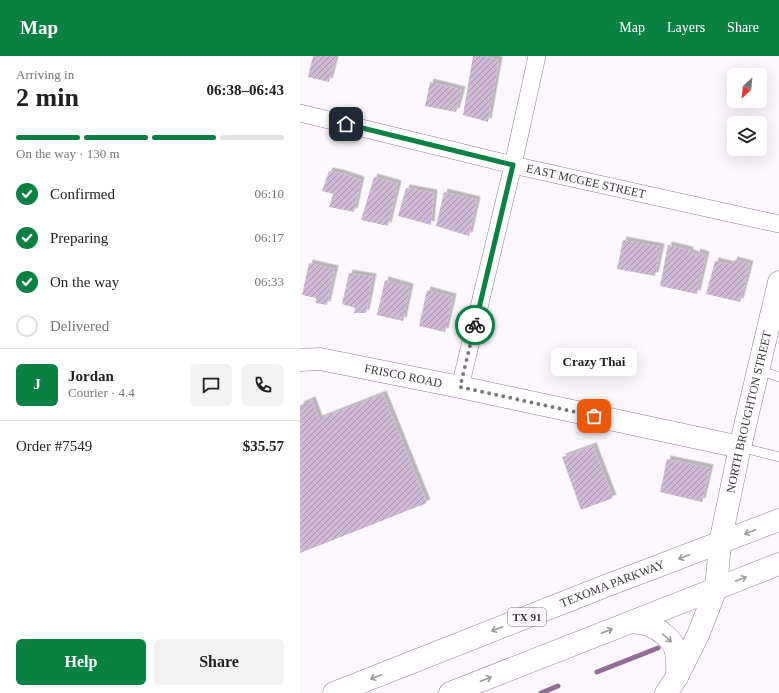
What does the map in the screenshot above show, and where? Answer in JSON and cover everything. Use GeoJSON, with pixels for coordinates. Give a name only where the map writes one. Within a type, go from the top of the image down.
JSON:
{"type":"FeatureCollection","features":[{"type":"Feature","properties":{"kind":"main road","name":"NORTH BROUGHTON STREET"},"geometry":{"type":"LineString","coordinates":[[671,685],[698,634],[716,589],[720,543],[740,447],[779,282]]}},
{"type":"Feature","properties":{"kind":"main road","name":"FRISCO ROAD"},"geometry":{"type":"LineString","coordinates":[[300,360],[320,359],[460,387],[740,447]]}},
{"type":"Feature","properties":{"kind":"main road","name":"TEXOMA PARKWAY"},"geometry":{"type":"LineString","coordinates":[[334,693],[779,520]]}},
{"type":"Feature","properties":{"kind":"main road"},"geometry":{"type":"LineString","coordinates":[[450,693],[779,564]]}},
{"type":"Feature","properties":{"kind":"main road"},"geometry":{"type":"LineString","coordinates":[[632,622],[648,625],[658,630],[674,644],[677,652],[671,685]]}},
{"type":"Feature","properties":{"kind":"street"},"geometry":{"type":"LineString","coordinates":[[460,387],[513,165],[537,56]]}},
{"type":"Feature","properties":{"kind":"street","name":"EAST MCGEE STREET"},"geometry":{"type":"LineString","coordinates":[[300,113],[513,165],[779,224]]}},
{"type":"Feature","properties":{"kind":"lane"},"geometry":{"type":"LineString","coordinates":[[758,370],[779,377]]}},
{"type":"Feature","properties":{"kind":"lane"},"geometry":{"type":"LineString","coordinates":[[740,447],[779,457]]}},
{"type":"Feature","properties":{"kind":"building"},"geometry":{"type":"Polygon","coordinates":[[[313,56],[336,56],[329,82],[308,77],[313,56]]]}},
{"type":"Feature","properties":{"kind":"building"},"geometry":{"type":"Polygon","coordinates":[[[473,56],[484,56],[499,60],[488,122],[463,115],[473,56]]]}},
{"type":"Feature","properties":{"kind":"building"},"geometry":{"type":"Polygon","coordinates":[[[430,82],[462,90],[456,112],[425,106],[430,82]]]}},
{"type":"Feature","properties":{"kind":"building"},"geometry":{"type":"Polygon","coordinates":[[[329,171],[361,180],[354,212],[329,207],[333,194],[322,191],[329,171]]]}},
{"type":"Feature","properties":{"kind":"building"},"geometry":{"type":"Polygon","coordinates":[[[374,177],[398,184],[388,226],[361,220],[374,177]]]}},
{"type":"Feature","properties":{"kind":"building"},"geometry":{"type":"Polygon","coordinates":[[[406,188],[434,193],[431,225],[398,216],[406,188]]]}},
{"type":"Feature","properties":{"kind":"building"},"geometry":{"type":"Polygon","coordinates":[[[444,192],[477,200],[469,236],[436,226],[444,192]]]}},
{"type":"Feature","properties":{"kind":"building"},"geometry":{"type":"Polygon","coordinates":[[[623,240],[661,247],[655,276],[617,269],[623,240]]]}},
{"type":"Feature","properties":{"kind":"building"},"geometry":{"type":"Polygon","coordinates":[[[668,245],[689,250],[690,253],[696,255],[697,252],[706,255],[697,294],[660,286],[668,245]]]}},
{"type":"Feature","properties":{"kind":"building"},"geometry":{"type":"Polygon","coordinates":[[[734,260],[750,264],[740,302],[706,294],[715,261],[732,265],[734,260]]]}},
{"type":"Feature","properties":{"kind":"building"},"geometry":{"type":"Polygon","coordinates":[[[309,263],[335,269],[327,305],[316,303],[316,298],[302,295],[309,263]]]}},
{"type":"Feature","properties":{"kind":"building"},"geometry":{"type":"Polygon","coordinates":[[[349,273],[373,277],[366,313],[354,313],[355,308],[342,304],[349,273]]]}},
{"type":"Feature","properties":{"kind":"building"},"geometry":{"type":"Polygon","coordinates":[[[385,280],[410,287],[403,321],[377,315],[385,280]]]}},
{"type":"Feature","properties":{"kind":"building"},"geometry":{"type":"Polygon","coordinates":[[[427,290],[453,297],[445,332],[419,326],[427,290]]]}},
{"type":"Feature","properties":{"kind":"building"},"geometry":{"type":"Polygon","coordinates":[[[383,394],[427,503],[300,553],[300,405],[312,400],[319,419],[383,394]]]}},
{"type":"Feature","properties":{"kind":"building"},"geometry":{"type":"Polygon","coordinates":[[[593,446],[613,498],[581,510],[562,457],[593,446]]]}},
{"type":"Feature","properties":{"kind":"building"},"geometry":{"type":"Polygon","coordinates":[[[667,459],[710,468],[702,502],[660,492],[667,459]]]}},
{"type":"Feature","properties":{"kind":"waterway"},"geometry":{"type":"LineString","coordinates":[[597,672],[658,648]]}},
{"type":"Feature","properties":{"kind":"waterway"},"geometry":{"type":"LineString","coordinates":[[541,693],[558,686]]}},
{"type":"Feature","properties":{"kind":"way so far"},"geometry":{"type":"LineString","coordinates":[[475,325],[460,387],[594,416]]}},
{"type":"Feature","properties":{"kind":"place","name":"Crazy Thai"},"geometry":{"type":"Point","coordinates":[594,416]}},
{"type":"Feature","properties":{"kind":"route"},"geometry":{"type":"LineString","coordinates":[[346,124],[513,165],[475,325]]}}]}
